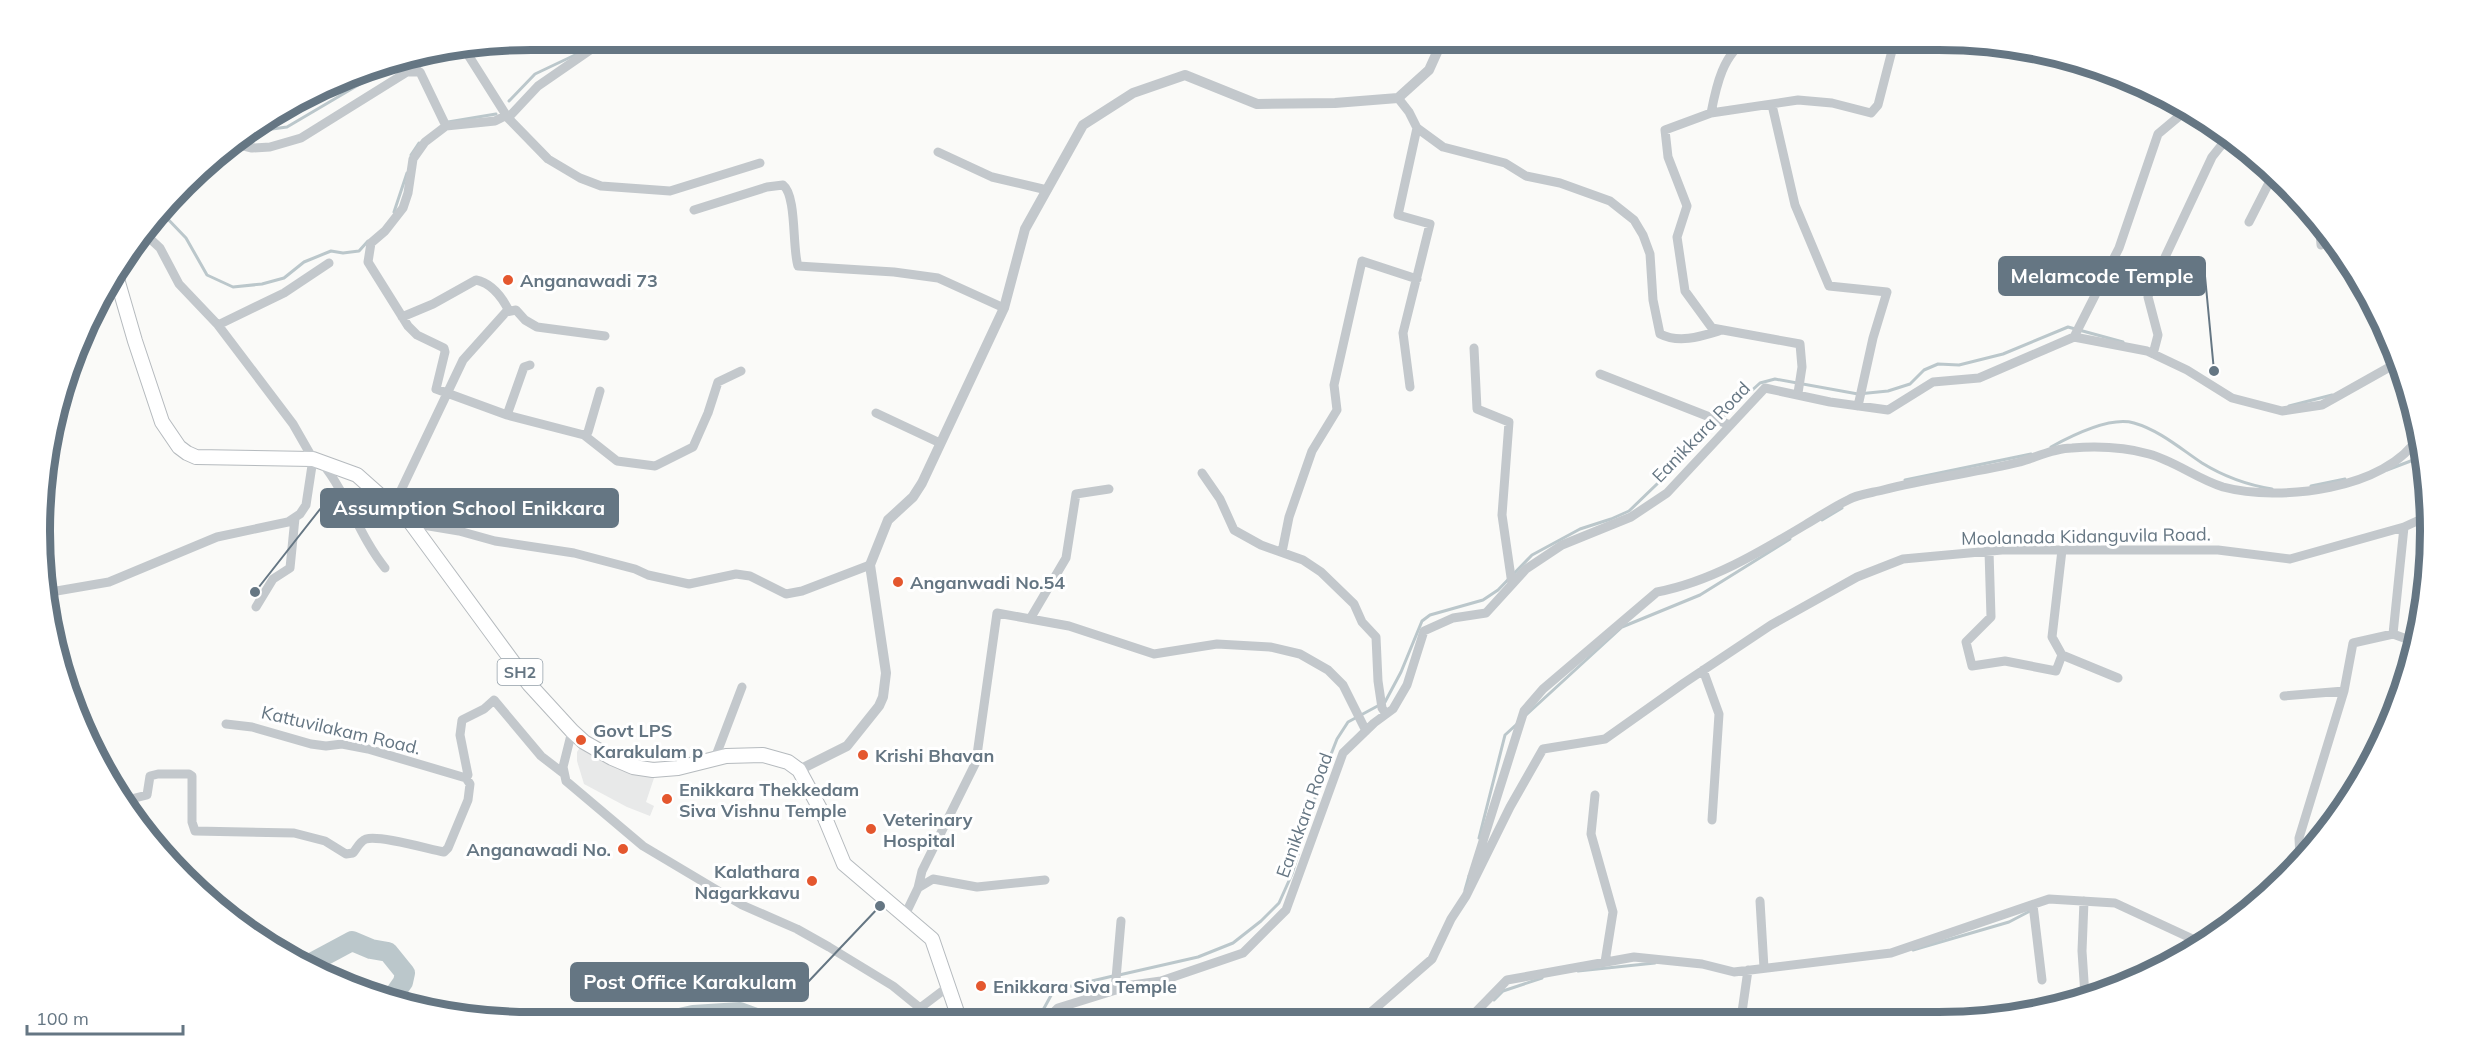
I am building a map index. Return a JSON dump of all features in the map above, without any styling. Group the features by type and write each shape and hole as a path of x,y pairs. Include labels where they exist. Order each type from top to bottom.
{"main road":[{"name":"SH2","path":"118,283 162,422 179,447 196,457 317,460 357,475 411,523 529,684 584,741 633,767 653,770 678,768 715,758 763,755 788,762 799,770"},
{"path":"799,770 825,818 844,864 932,939 957,1012"}],"street":[{"path":"590,50 538,86 508,117 495,121 446,126 425,142 413,159 408,194 403,208 385,231 371,243 368,262 402,317 417,335 444,348 436,389 447,395 507,415 584,435 617,461 655,466 693,447 718,382 741,371"},
{"path":"799,770 847,746 883,697 885,658 870,565 888,520 913,496 922,483 1004,308 1025,229 1083,125 1133,93 1185,75 1257,104 1335,103 1398,98 1429,70 1438,50"},
{"path":"1712,113 1718,77 1735,50"},
{"path":"1799,386 1802,367 1800,344 1712,328 1685,291 1677,237 1687,206 1668,157 1665,130 1712,113 1798,100 1832,103 1871,112 1878,105 1892,50"},
{"path":"468,54 508,117 548,159 580,178 601,186 670,191 760,163"},
{"path":"243,146 252,148 270,147 301,138 419,63"},
{"path":"407,72 420,72 446,126"},
{"path":"1398,98 1409,112 1417,128 1443,147 1505,164 1526,176 1560,183 1610,201 1634,220 1643,235 1650,254 1653,300 1660,334 1670,339 1684,339 1722,330"},
{"path":"1772,105 1795,205 1828,286 1887,292 1873,338 1858,406"},
{"path":"2181,115 2158,134 2120,248 2077,332 2154,351 2232,398 2282,411 2322,405 2391,367"},
{"path":"1410,387 1404,333 1430,225 1398,215 1417,128"},
{"path":"2154,351 2158,335 2148,297 2151,287 2212,157 2224,144"},
{"path":"938,152 992,177 1047,189"},
{"path":"2249,222 2270,181"},
{"path":"694,210 767,187 783,185 788,193 795,234 793,245 798,266 894,272 938,278 1004,308"},
{"path":"149,238 160,248 179,284 218,326 293,424 351,508 374,555 385,568"},
{"path":"2321,239 2321,244"},
{"path":"1282,552 1289,517 1312,451 1336,410 1334,385 1362,261 1417,279"},
{"path":"218,326 284,293 329,263"},
{"path":"402,317 433,304 476,280 486,283 505,303 509,311"},
{"path":"393,507 463,360 509,311 516,310 525,320 537,327 605,336"},
{"name":"Eanikkara Road","path":"1054,1012 1058,1008 1115,990 1161,981 1243,953 1286,910 1342,753 1364,727 1392,709 1407,685 1424,631 1453,618 1486,613 1526,568 1563,545 1631,517 1667,493 1765,388 1799,386 1830,402 1888,410 1933,382 1979,378 2077,332"},
{"path":"1474,348 1478,410 1509,422 1502,514 1512,584"},
{"path":"507,415 524,367 530,365"},
{"path":"1600,374 1731,424"},
{"path":"584,435 588,432 594,416 600,391"},
{"path":"876,413 940,444"},
{"path":"1466,896 1515,735 1524,711 1543,689 1657,592 1674,589 1719,571 1778,541 1849,499 1914,482 2021,462 2080,447 2112,447 2150,454 2223,487 2264,494 2295,493 2325,489 2362,478 2405,454 2411,446"},
{"path":"54,591 109,582 217,537 246,529 279,524 295,518 306,505 317,460"},
{"path":"1202,473 1220,499 1234,530 1261,545 1303,560 1321,572 1354,604 1362,622 1376,637 1378,681 1382,708 1386,714"},
{"path":"1030,620 1066,558 1076,494 1109,489"},
{"path":"256,607 273,579 290,568 295,518"},
{"name":"Moolanada Kidanguvila Road.","path":"1371,1012 1432,959 1510,807 1543,749 1605,739 1771,625 1857,577 1903,559 1989,551 2218,550 2290,559 2404,527 2419,520"},
{"path":"411,523 459,531 495,542 574,553 635,569 648,575 689,584 736,574 750,576 786,594 802,591 870,565"},
{"path":"2393,634 2404,527"},
{"path":"2062,550 2052,638 2062,656 2118,678"},
{"path":"1989,551 1991,617 1966,642 1972,666 2005,661 2056,671 2062,656"},
{"path":"905,915 918,888 922,871 976,762 997,613 1069,626 1154,654 1217,644 1270,647 1300,654 1328,670 1343,686 1364,727"},
{"path":"2300,849 2299,838 2344,691 2354,643 2393,634 2407,639"},
{"path":"1703,670 1719,714 1712,820"},
{"path":"715,758 742,687"},
{"path":"2284,696 2344,691"},
{"path":"132,799 147,795 150,776 189,774 192,776 192,822 195,831 294,832 325,841 346,854 353,853 361,842 371,839 444,852 448,848 468,801 470,784 466,778 468,775 460,735 462,720 484,709 494,700 535,749 563,773 566,781 643,846 742,904 797,929 829,947 893,986 920,1008 949,986"},
{"name":"Kattuvilakam Road.","path":"226,724 252,727 311,744 326,746 342,744 368,749 466,778"},
{"path":"563,773 572,731"},
{"path":"1595,795 1592,834 1613,912 1605,962"},
{"path":"918,888 933,879 976,887 1045,880"},
{"path":"1476,1012 1507,980 1634,957 1702,964 1734,972 1891,953 2049,899 2115,903 2192,939"},
{"path":"1760,901 1764,968"},
{"path":"2084,901 2082,951 2085,989"},
{"path":"2033,905 2042,980"},
{"path":"1115,990 1121,921"},
{"path":"1742,1012 1748,970"},
{"path":"1481,1007 1484,1012"}],"shaded area":[{"path":"583,743 655,775 646,802 654,806 650,816 627,807 584,784 577,761 577,752"}],"waterway":[{"path":"509,101 535,74 582,50"},
{"path":"265,130 287,127 374,76"},
{"path":"448,122 496,114"},
{"path":"411,155 419,143"},
{"path":"394,212 407,173"},
{"path":"166,217 186,238 207,275 233,287 262,284 284,278 304,262 331,251 343,253 359,251 368,241"},
{"path":"1119,975 1198,957 1233,943 1261,921 1279,903 1292,874 1319,785 1337,739 1348,722 1385,702 1401,672 1422,621 1430,615 1483,600 1498,590 1532,555 1580,529 1629,511 1685,457 1693,444 1760,383 1775,379 1858,394 1888,391 1910,384 1924,370 1938,364 1959,365 2003,354 2068,327 2123,342"},
{"path":"2289,406 2332,395"},
{"path":"2051,447 2102,425 2114,422 2134,423 2161,435 2218,472 2272,489"},
{"path":"1905,480 2031,454"},
{"path":"2387,470 2414,460"},
{"path":"2311,486 2345,479"},
{"path":"1822,520 1842,508"},
{"path":"1526,715 1622,627 1700,595 1790,539"},
{"path":"1479,838 1505,735 1517,724"},
{"path":"1465,890 1469,876"},
{"path":"1913,950 2009,922 2032,910"},
{"path":"315,961 352,941 371,949 388,952 405,973 403,982 396,992"},
{"path":"1578,971 1655,963"},
{"path":"1042,1012 1054,990 1113,976"},
{"path":"1494,1000 1503,991 1542,978"}],"place":[{"name":"Anganawadi 73","path":"508,280"},
{"name":"Melamcode Temple","path":"2214,371"},
{"name":"Anganwadi No.54","path":"898,582"},
{"name":"Assumption School Enikkara","path":"255,592"},
{"name":"Govt LPS Karakulam p","path":"581,740"},
{"name":"Krishi Bhavan","path":"863,755"},
{"name":"Enikkara Thekkedam Siva Vishnu Temple","path":"667,799"},
{"name":"Veterinary Hospital","path":"871,829"},
{"name":"Anganawadi No.","path":"623,849"},
{"name":"Kalathara Nagarkkavu","path":"812,881"},
{"name":"Post Office Karakulam","path":"880,906"},
{"name":"Enikkara Siva Temple","path":"981,986"}]}
